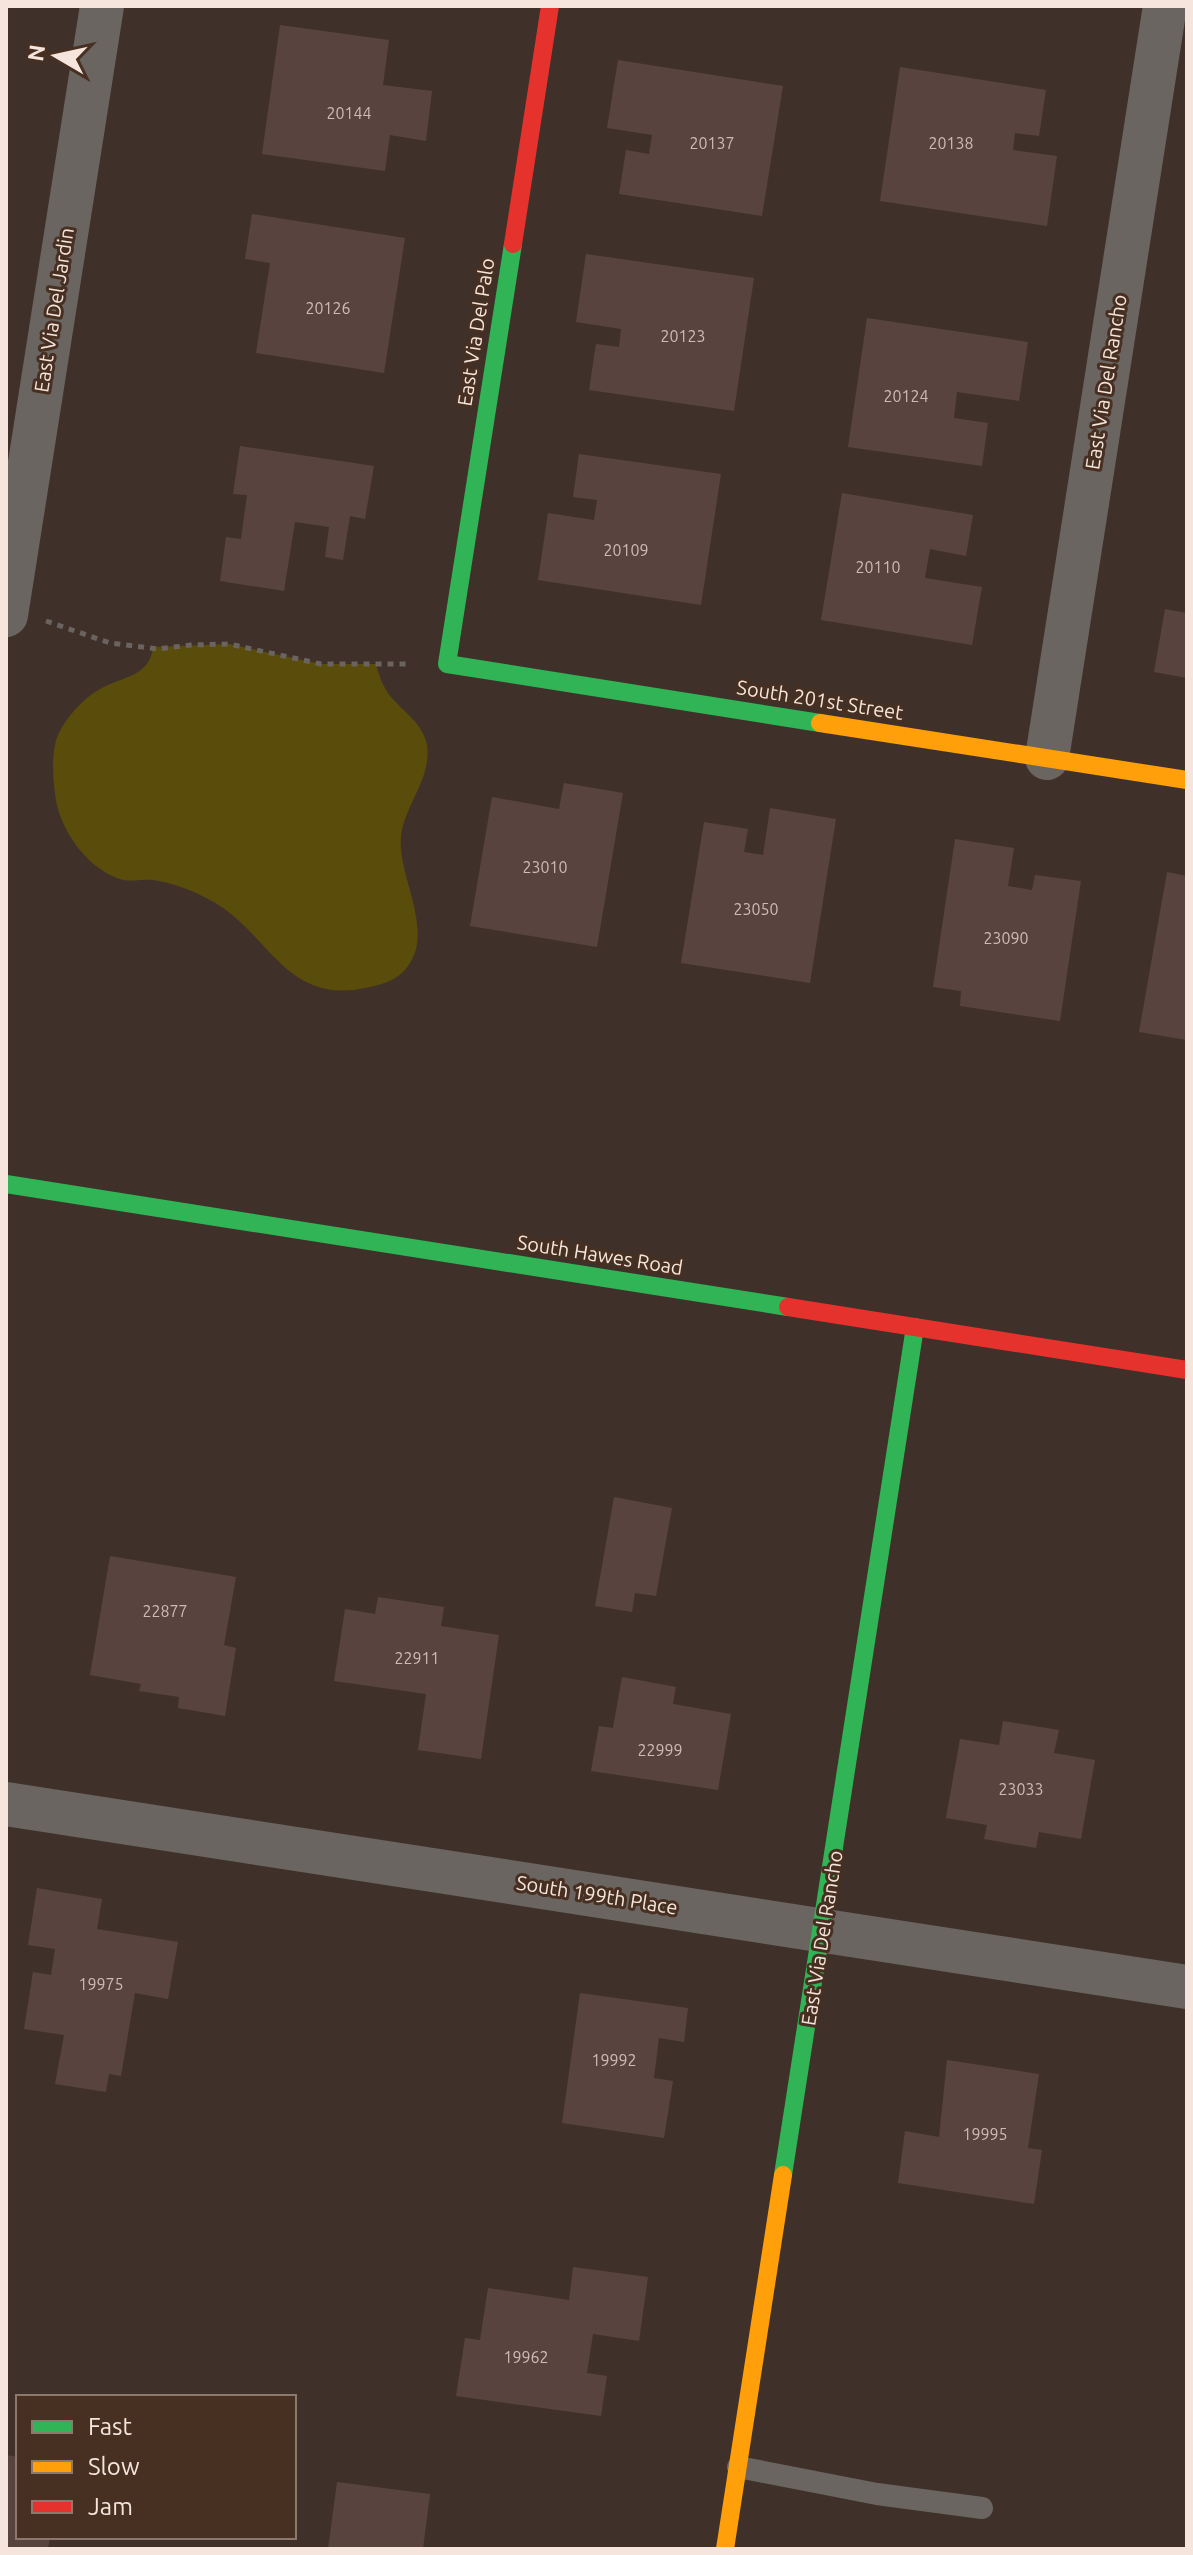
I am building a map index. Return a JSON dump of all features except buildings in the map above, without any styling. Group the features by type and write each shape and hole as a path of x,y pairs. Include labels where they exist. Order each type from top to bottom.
{"street":[{"name":"East Via Del Jardin","path":"7,611 102,6"},
{"name":"East Via Del Palo","path":"447,664 550,6"},
{"name":"East Via Del Rancho","path":"1047,758 1165,6"},
{"name":"South 201st Street","path":"447,664 1187,780"},
{"name":"South Hawes Road","path":"6,1184 1187,1370"},
{"name":"East Via Del Rancho","path":"725,2549 915,1327"},
{"name":"South 199th Place","path":"6,1804 1187,1987"}],"lane":[{"path":"738,2467 877,2494 982,2508"}],"path":[{"path":"7,611 110,643 158,649 229,644 321,664 447,664"}],"shaded area":[{"path":"229,644 321,664 376,664 388,693 425,738 425,769 401,837 401,853 417,924 417,941 413,958 403,972 389,981 365,988 338,990 315,986 296,976 230,913 210,900 168,883 117,878 84,855 67,832 57,806 53,763 57,737 72,713 100,689 140,670 151,657 153,647"}],"traffic: fast":[{"path":"513,244 447,664 820,723"},
{"path":"6,1184 788,1307"},
{"path":"783,2175 915,1327"}],"traffic: slow":[{"path":"820,723 1187,780"},
{"path":"725,2549 783,2175"}],"traffic: jam":[{"path":"513,244 550,6"},
{"path":"788,1307 1187,1370"}]}
